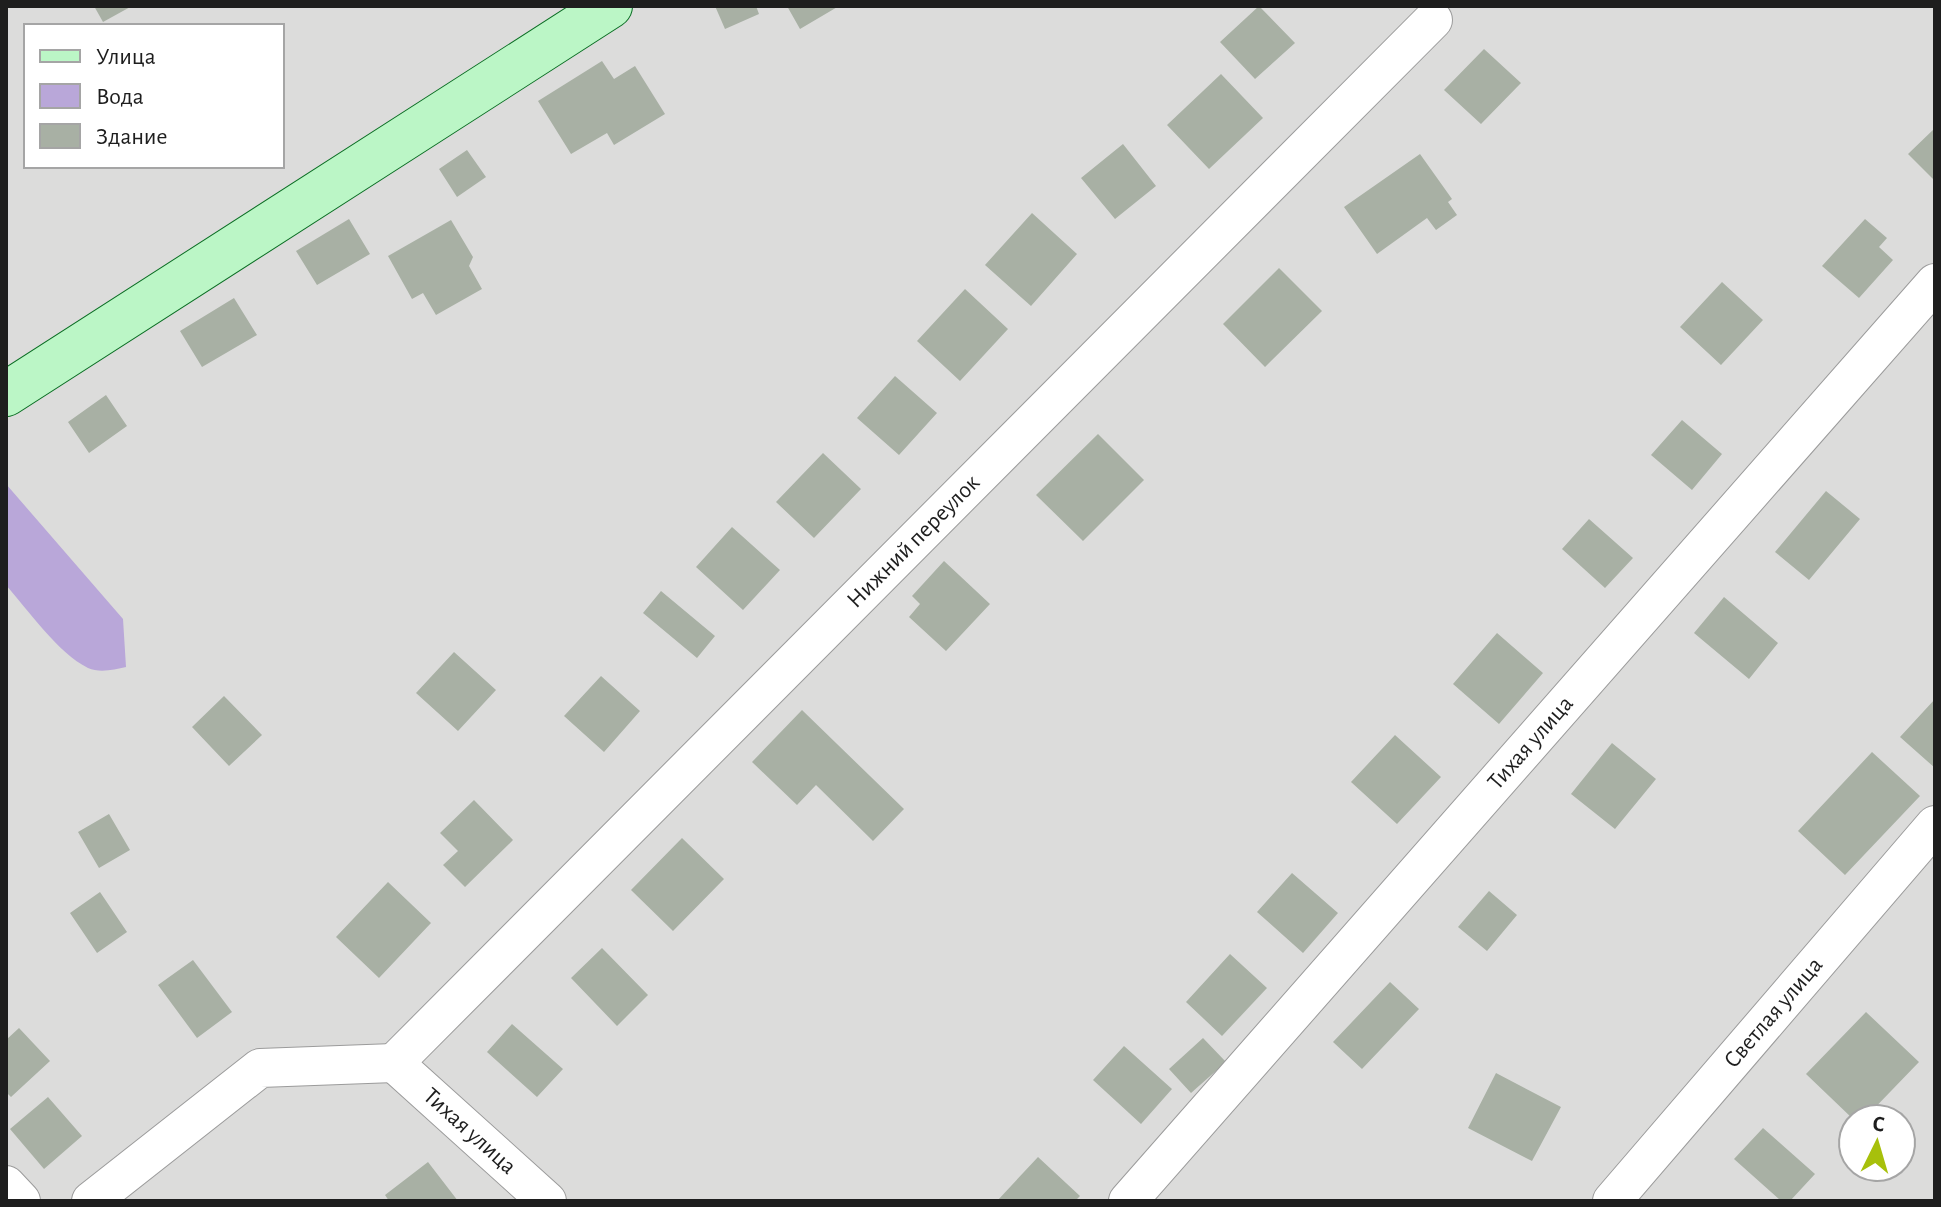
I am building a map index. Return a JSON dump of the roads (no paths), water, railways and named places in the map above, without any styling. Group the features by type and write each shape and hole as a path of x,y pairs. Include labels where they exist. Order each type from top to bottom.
{"street":[{"path":"6,394 610,6"},
{"name":"Нижний переулок","path":"394,1063 1433,20"},
{"name":"Тихая улица","path":"1128,1201 1935,283"},
{"name":"Светлая улица","path":"1612,1201 1935,825"},
{"path":"91,1201 260,1068 394,1063"},
{"name":"Тихая улица","path":"394,1063 547,1201"},
{"path":"6,1185 21,1201"}],"water":[{"path":"6,484 123,619 126,667 97,670 77,661 55,642 6,585"}]}
